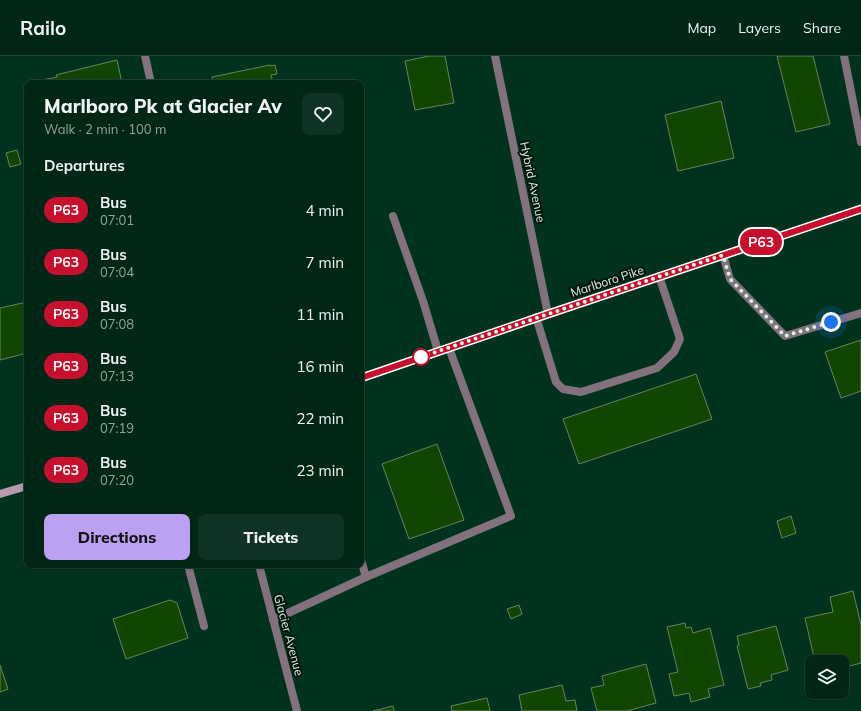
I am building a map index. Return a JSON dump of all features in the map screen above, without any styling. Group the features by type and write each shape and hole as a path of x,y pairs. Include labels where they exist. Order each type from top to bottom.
{"main road":[{"name":"Marlboro Pike","path":"364,377 536,317 861,209"},
{"path":"0,494 24,487"}],"street":[{"path":"145,56 150,80"},
{"name":"Hybrid Avenue","path":"495,56 548,314"},
{"path":"844,56 861,142"},
{"path":"393,216 423,301 438,351"},
{"path":"723,255 730,279 785,336 861,313"},
{"path":"536,317 556,382 563,389 581,392 657,368 674,352 680,339 659,276"},
{"path":"273,620 366,577 511,516 449,348"},
{"path":"189,568 204,626"},
{"name":"Glacier Avenue","path":"260,568 297,711"},
{"path":"363,568 366,577"}],"building":[{"path":"429,56 445,56 454,103 415,110 405,61"},
{"path":"777,56 813,56 830,124 796,132"},
{"path":"117,60 121,80 42,80 57,77 56,75"},
{"path":"270,65 275,65 277,74 271,75 272,80 212,80 212,77"},
{"path":"721,101 734,158 678,171 665,115"},
{"path":"17,150 21,164 10,167 6,153"},
{"path":"24,303 24,354 0,360 0,308"},
{"path":"861,340 861,391 841,398 825,352"},
{"path":"696,374 712,419 579,464 563,419"},
{"path":"437,444 464,520 409,539 382,464"},
{"path":"791,516 796,533 782,538 777,521"},
{"path":"853,591 861,625 861,663 849,666 849,655 813,655 805,618 833,612 830,597"},
{"path":"170,600 177,603 188,638 126,659 113,619"},
{"path":"519,605 522,614 511,619 507,609"},
{"path":"685,623 686,628 691,627 693,633 710,628 724,685 708,689 710,697 691,702 689,693 674,696 669,674 678,672 667,627"},
{"path":"776,626 788,670 771,675 772,680 760,683 761,686 748,689 737,646 739,645 737,636"},
{"path":"646,664 656,703 627,711 597,711 591,688 604,685 602,676"},
{"path":"0,665 8,689 0,692"},
{"path":"562,685 566,701 575,700 577,711 522,711 519,695"},
{"path":"487,698 490,711 452,711 451,706"},
{"path":"393,706 394,711 373,711"}],"bus line":[{"name":"P63","path":"364,377 861,209"}],"route":[{"path":"421,357 723,255 730,279 785,336 831,322"}]}
